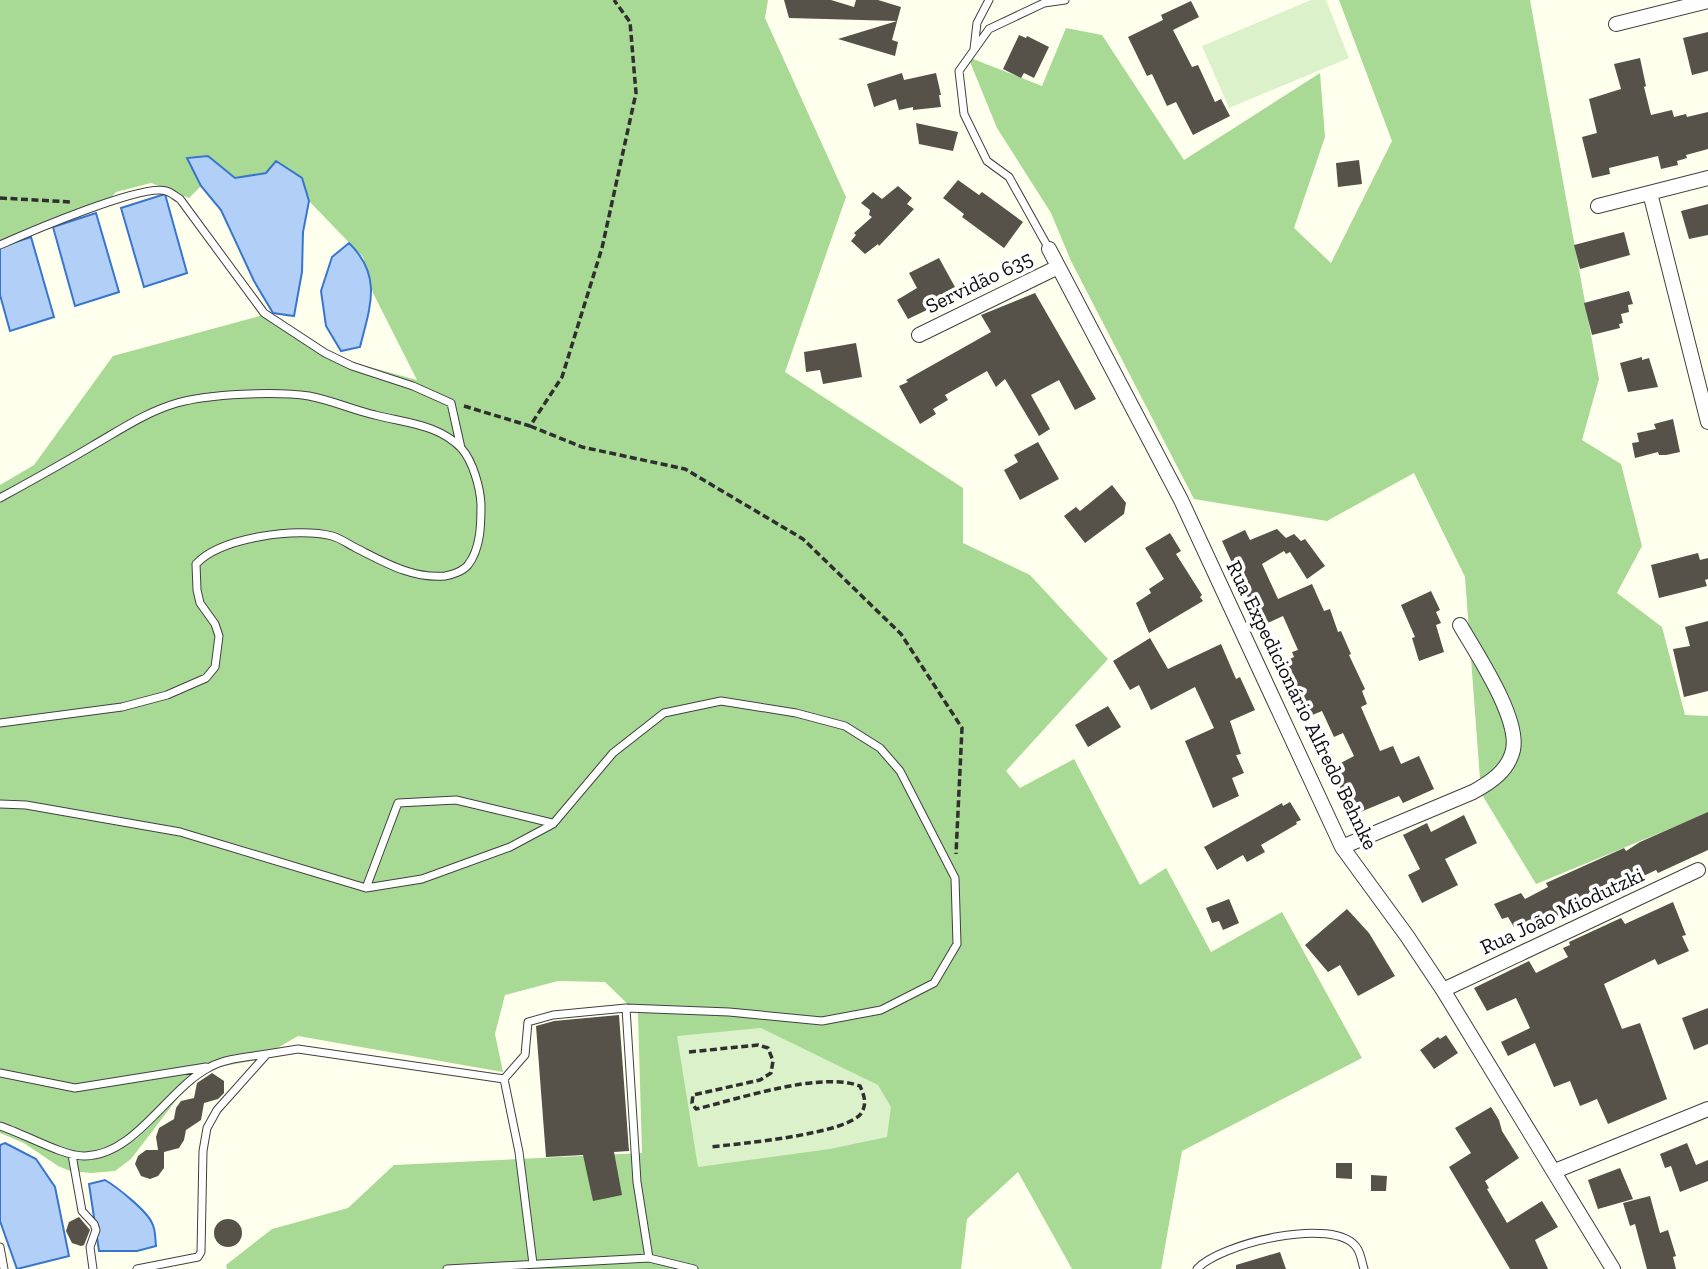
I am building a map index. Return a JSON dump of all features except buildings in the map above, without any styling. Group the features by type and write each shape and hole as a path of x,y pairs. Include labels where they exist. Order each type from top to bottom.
{"street":[{"path":"1616,24 1708,1"},
{"path":"1598,206 1708,178"},
{"path":"1650,193 1708,422"},
{"name":"Rua Expedicionário Alfredo Behnke","path":"1049,248 1181,500 1342,847 1408,936 1443,990 1614,1269"},
{"name":"Servidão 635","path":"919,335 1058,267"},
{"path":"1342,847 1473,792 1493,781 1506,765 1514,748 1511,723 1499,693 1460,625"},
{"name":"Rua João Miodutzki","path":"1443,990 1698,870"},
{"path":"1555,1171 1708,1109"}],"lane":[{"path":"974,50 977,23 989,0"},
{"path":"1049,248 1009,177 987,161 964,114 959,71 989,29 1044,3 1065,0"},
{"path":"0,245 40,227 124,197 167,191 180,199 264,313 325,353 352,366 451,402 461,448"},
{"path":"0,498 138,418 177,403 216,396 308,396 375,416 415,423 443,434 461,448 470,460 480,497 481,520 478,544 467,566 452,575 427,578 393,567 333,536 300,533 270,535 225,546 203,557 197,564 200,604 215,624 219,636 215,667 206,678 167,695 122,706 0,723"},
{"path":"0,804 26,805 180,832 366,887 422,879 510,847 553,824 613,753 664,713 721,701 796,713 845,726 880,748 900,771 955,878 957,944 934,983 881,1010 822,1021 729,1012 626,1008 553,1015 528,1021 526,1055 504,1079"},
{"path":"366,887 398,803 456,800 553,824"},
{"path":"626,1008 638,1182 649,1258"},
{"path":"0,1073 75,1088 298,1049 504,1079"},
{"path":"137,1269 198,1257 201,1252 207,1128 217,1110 267,1054"},
{"path":"0,1126 72,1155 87,1156 109,1150 127,1139 191,1079 211,1066"},
{"path":"504,1079 519,1152 533,1264"},
{"path":"72,1155 82,1212 92,1221 96,1230 90,1247 93,1269"},
{"path":"1197,1269 1204,1260 1237,1246 1277,1236 1330,1234 1345,1239 1357,1248 1364,1269"},
{"path":"0,1247 4,1269"},
{"path":"447,1269 649,1258 694,1269"}],"path":[{"path":"530,426 562,377 602,248 636,93 630,22 614,0"},
{"path":"0,198 104,205"},
{"path":"451,402 530,426 582,447 685,470 803,539 901,634 962,728 955,878"},
{"path":"689,1052 758,1045 768,1048 774,1061 771,1073 760,1080 693,1094 692,1103 696,1109 809,1083 848,1082 860,1086 865,1099 862,1114 849,1124 792,1136 710,1147"}],"green space":[{"path":"0,0 768,0 765,18 846,197 785,372 963,488 963,543 1030,575 1108,659 1006,771 1020,788 1074,759 1140,885 1166,868 1211,952 1282,912 1362,1058 1182,1151 1161,1269 1072,1269 1018,1172 967,1219 961,1269 227,1269 226,1265 272,1229 348,1208 394,1165 642,1153 638,1014 605,982 558,981 505,995 495,1034 503,1072 298,1036 257,1060 207,1069 190,1082 131,1159 115,1171 70,1171 24,1143 0,1133 0,485 34,465 113,356 263,315 337,358 417,380 373,293 363,257 309,201 302,178 266,173 235,178 208,157 188,158 201,186 189,198 151,183 116,192 104,205 0,243"},
{"path":"1311,0 1326,0 1349,58 1229,108 1202,46"},
{"path":"1339,0 1530,0 1599,379 1582,440 1621,464 1642,546 1617,593 1662,627 1685,715 1708,716 1708,813 1536,884 1481,793 1465,577 1414,473 1327,521 1194,499 1071,261 1051,213 997,128 968,57 1042,86 1066,28 1102,35 1184,160 1320,73 1325,137 1294,228 1331,263 1392,141"},
{"path":"761,1028 878,1085 891,1107 887,1137 830,1149 698,1167 677,1036"}],"water":[{"path":"208,156 235,178 266,173 276,161 302,178 309,201 303,232 302,272 294,316 273,313 254,281 221,210 201,186 187,158"},
{"path":"165,194 187,273 144,287 121,208"},
{"path":"96,213 119,292 75,306 53,227"},
{"path":"31,237 54,317 10,331 0,295 0,247"},
{"path":"349,243 360,255 366,268 371,292 360,347 341,351 326,326 321,291 332,257"},
{"path":"5,1143 36,1159 55,1187 69,1256 17,1269 0,1221 0,1145"},
{"path":"105,1180 149,1218 154,1229 156,1246 137,1251 99,1251 89,1184"}]}
